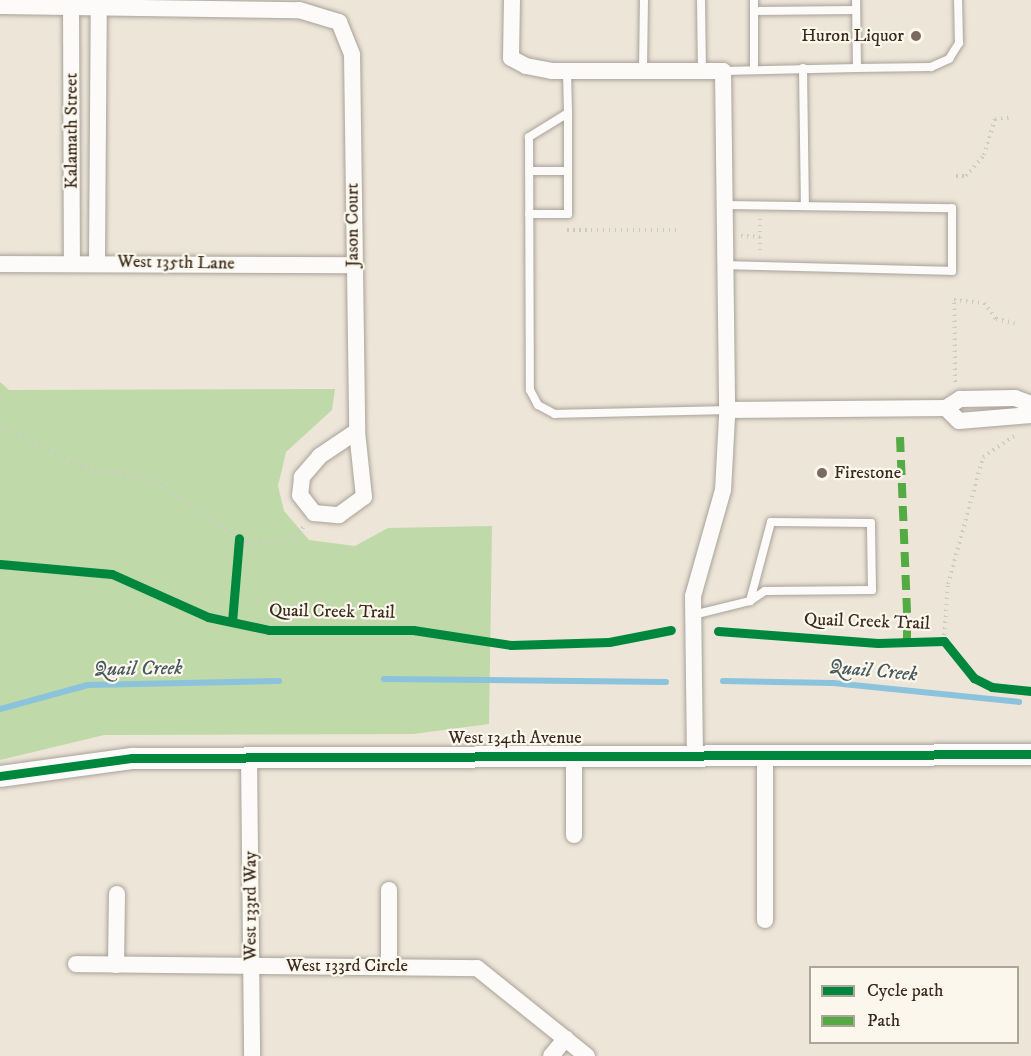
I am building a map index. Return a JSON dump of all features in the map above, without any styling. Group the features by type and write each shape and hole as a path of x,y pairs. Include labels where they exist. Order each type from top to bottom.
{"street":[{"path":"512,0 511,58 526,66 567,71 723,71 726,410 723,490 702,555 693,615 695,754"},
{"name":"Kalamath Street","path":"71,2 72,262"},
{"path":"0,6 99,2"},
{"name":"Jason Court","path":"99,2 299,10 339,22 352,55 352,265 357,431 364,497 339,515 314,513"},
{"name":"Kalamath Street","path":"97,262 99,2"},
{"name":"West 135th Lane","path":"0,264 97,262 352,265"},
{"path":"726,410 946,408 960,399 1015,398 1031,404"},
{"path":"946,408 959,421 1031,415"},
{"path":"314,513 300,495 302,477 357,431"},
{"name":"West 134th Avenue","path":"0,776 99,761 249,756 1031,754"},
{"path":"574,755 574,835"},
{"path":"765,755 765,920"},
{"name":"West 133rd Way","path":"249,756 252,1056"},
{"path":"389,890 389,966"},
{"path":"116,965 117,894"},
{"name":"West 133rd Circle","path":"76,964 477,968 587,1056"},
{"path":"551,1056 566,1038"}],"lane":[{"path":"643,71 644,0"},
{"path":"701,0 702,71"},
{"path":"754,0 754,69"},
{"path":"856,0 857,68"},
{"path":"723,71 931,67 949,59 959,43 958,0"},
{"path":"754,11 856,10"},
{"path":"803,68 805,206"},
{"path":"529,214 568,214 567,71"},
{"path":"568,113 529,137 530,390 538,405 555,414 726,410"},
{"path":"529,171 568,171"},
{"path":"725,205 951,208 951,271 725,265"},
{"path":"693,615 750,601 765,591 872,590 871,523 771,522 750,601"}],"path":[{"path":"956,176 966,176 984,155 995,119 1013,117"},
{"path":"760,219 760,256"},
{"path":"562,230 681,230"},
{"path":"741,236 760,237"},
{"path":"955,385 954,300 984,303 996,319 1015,323"},
{"path":"0,427 82,467 155,481 247,543 295,538 314,513"},
{"path":"942,644 948,584 983,457 1016,435"},
{"path":"216,619 237,623 239,538"},
{"path":"907,613 907,625"}],"green space":[{"path":"0,382 9,390 335,389 332,410 286,452 278,486 284,511 309,540 355,546 388,528 492,526 489,724 413,734 104,735 0,760"}],"waterway":[{"name":"Quail Creek","path":"384,679 666,682"},
{"name":"Quail Creek","path":"0,709 88,685 279,681"},
{"name":"Quail Creek","path":"723,681 833,683 1019,702"}],"marked path":[{"path":"900,437 907,613"},
{"path":"907,625 907,643"}],"cycle path":[{"path":"232,622 239,538"},
{"name":"Quail Creek Trail","path":"0,564 112,574 208,617 269,630 413,630 511,645 609,642 671,630"},
{"name":"Quail Creek Trail","path":"718,631 878,643 944,641 974,678 992,687 1031,691"},
{"path":"0,776 132,758 1031,754"}],"place":[{"name":"Huron Liquor","path":"916,36"},
{"name":"Firestone","path":"822,473"}]}
